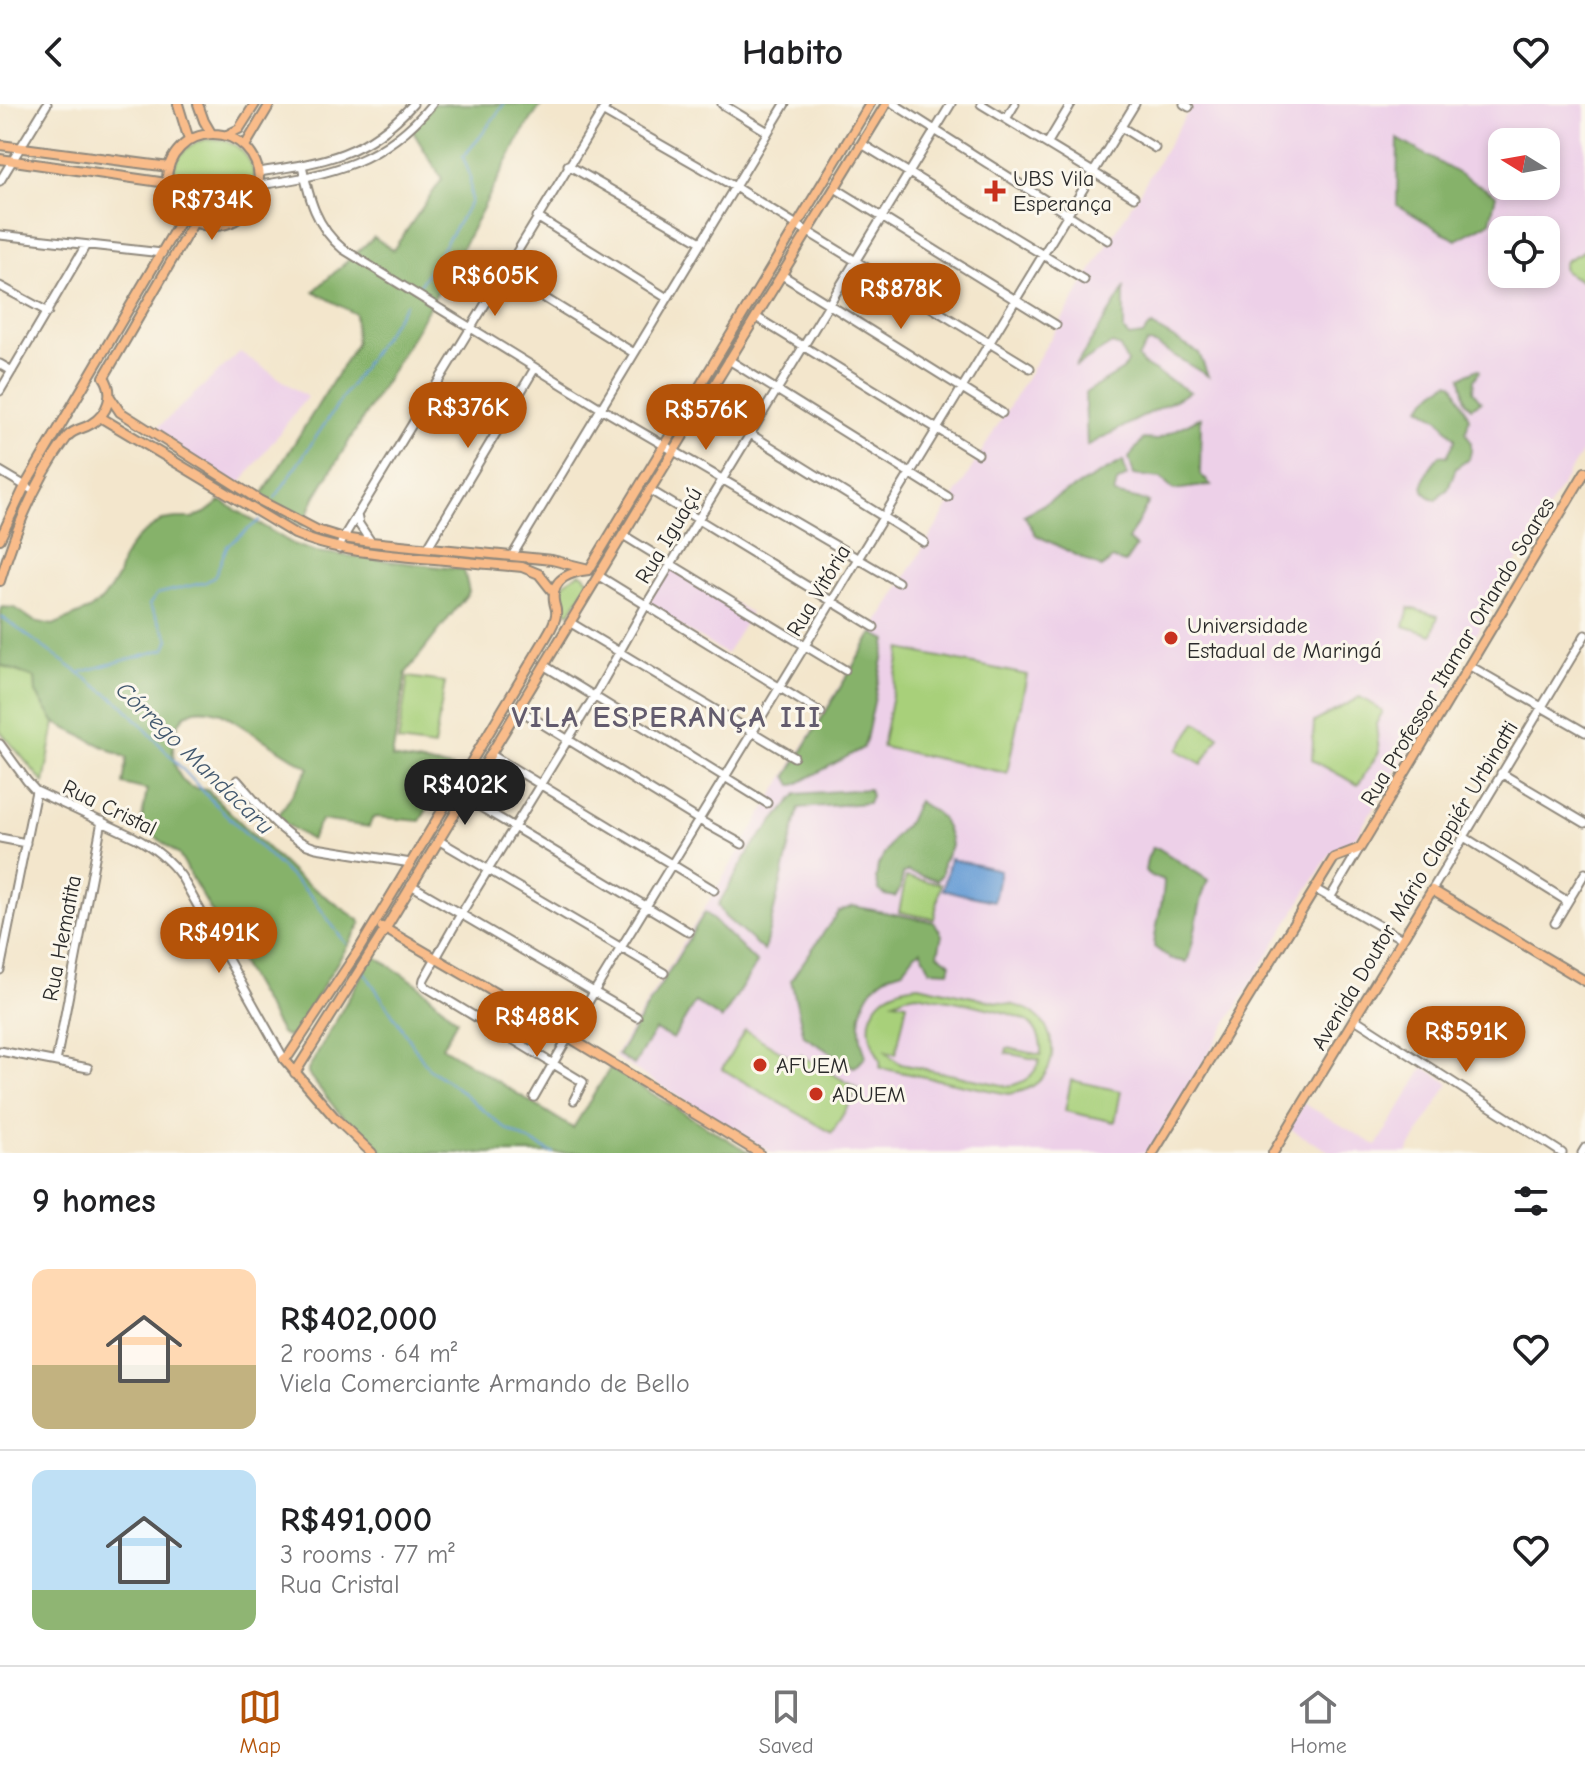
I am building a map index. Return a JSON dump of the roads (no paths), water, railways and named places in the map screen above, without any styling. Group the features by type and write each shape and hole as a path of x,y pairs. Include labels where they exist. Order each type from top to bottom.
{"main road":[{"path":"178,104 189,140"},
{"path":"198,104 211,133"},
{"path":"227,135 239,129 255,104"},
{"path":"245,146 270,104"},
{"path":"589,570 870,104"},
{"path":"295,1073 886,104"},
{"path":"211,133 227,135 245,146 259,172 260,185 253,205 248,212 226,225 210,226 183,216 174,204 167,183 169,167 176,152 189,140 211,133"},
{"path":"0,145 169,167"},
{"path":"0,159 167,183"},
{"path":"0,539 25,486 183,216"},
{"path":"104,377 194,222"},
{"path":"91,373 104,377 109,384 110,397 120,412 259,500 303,523 343,538 563,562 599,576"},
{"path":"65,417 67,424 74,429 84,428 100,417 110,397"},
{"path":"100,417 295,534 339,549 522,567 539,574 554,593 557,613 545,639 349,964 284,1059"},
{"path":"0,581 34,491 74,429"},
{"name":"Rua Professor Itamar Orlando Soares","path":"1153,1153 1334,858 1360,848 1585,472"},
{"path":"554,593 563,577 572,572 589,570"},
{"path":"557,613 571,623"},
{"path":"1432,890 1585,981"},
{"name":"Avenida Doutor Mário Clappiér Urbinatti","path":"1273,1153 1432,890"},
{"path":"375,922 759,1153"},
{"name":"Rua Cristal","path":"284,1059 336,1119 372,1153"}],"street":[{"path":"0,181 47,104"},
{"path":"259,172 338,157 360,147 396,123 412,104"},
{"path":"260,185 336,171 384,148 410,129 432,104"},
{"path":"722,104 768,132"},
{"path":"512,556 785,104"},
{"path":"894,104 1108,240"},
{"name":"Rua Iguaçú","path":"552,1063 426,987 424,979 620,654 646,605 951,104"},
{"path":"981,104 1134,197"},
{"path":"1006,119 1015,104"},
{"path":"1047,144 1071,104"},
{"name":"Rua Vitória","path":"534,1097 567,1036 1135,104"},
{"path":"339,549 604,108 1030,368"},
{"path":"1121,127 1155,148"},
{"path":"862,144 1084,280"},
{"path":"302,165 318,220 333,241 361,262 602,409 898,582"},
{"path":"568,165 701,242"},
{"path":"835,188 1056,325"},
{"path":"537,217 667,298"},
{"path":"0,235 162,253"},
{"path":"0,391 86,245"},
{"path":"504,273 634,353"},
{"path":"782,275 1002,413"},
{"path":"0,286 48,312"},
{"path":"756,317 978,454"},
{"path":"729,360 948,497"},
{"path":"0,364 12,371"},
{"path":"428,547 535,368"},
{"path":"702,404 924,542"},
{"path":"0,471 34,491"},
{"path":"650,490 874,627"},
{"path":"357,515 371,542"},
{"path":"623,535 845,670"},
{"path":"599,576 821,713"},
{"path":"571,623 794,757"},
{"name":"Avenida Doutor Mário Clappiér Urbinatti","path":"1432,890 1501,773 1582,646 1585,635"},
{"path":"545,666 767,803"},
{"path":"1470,666 1585,732"},
{"path":"518,709 742,844"},
{"name":"Rua Cristal","path":"0,744 36,791 148,844 174,866 284,1059"},
{"path":"490,754 714,890"},
{"path":"1501,773 1585,823"},
{"path":"237,780 273,822 303,844 411,863"},
{"path":"0,970 36,791"},
{"path":"464,797 689,932"},
{"name":"Rua Hematita","path":"56,1062 102,821"},
{"path":"1464,837 1567,901"},
{"path":"0,838 26,843"},
{"path":"438,840 664,973"},
{"name":"Rua Professor Itamar Orlando Soares","path":"1330,898 1360,848"},
{"path":"1555,923 1585,873"},
{"path":"411,885 637,1017"},
{"path":"1315,889 1402,939"},
{"path":"1355,1019 1562,1153"},
{"path":"0,1051 88,1068"},
{"path":"552,1063 583,1082 574,1100"}],"water":[{"path":"950,859 1000,870 994,901 943,890"}],"waterway":[{"path":"419,286 471,202 470,175 463,157 504,104"},
{"path":"275,498 406,303"},
{"path":"81,672 165,649 169,639 149,605 157,594 206,582 215,576 227,546 260,520"},
{"name":"Córrego Mandacaru","path":"2,617 124,706 214,803 312,897 346,944"},
{"name":"Córrego Mandacaru","path":"363,970 429,1069 506,1129 553,1153"}],"place":[{"name":"UBS Vila Esperança","path":"995,191"},
{"name":"Universidade Estadual de Maringá","path":"1171,638"},
{"name":"AFUEM","path":"760,1065"},
{"name":"ADUEM","path":"816,1094"}],"district":[{"name":"VILA ESPERANÇA III","path":"667,717"}]}
